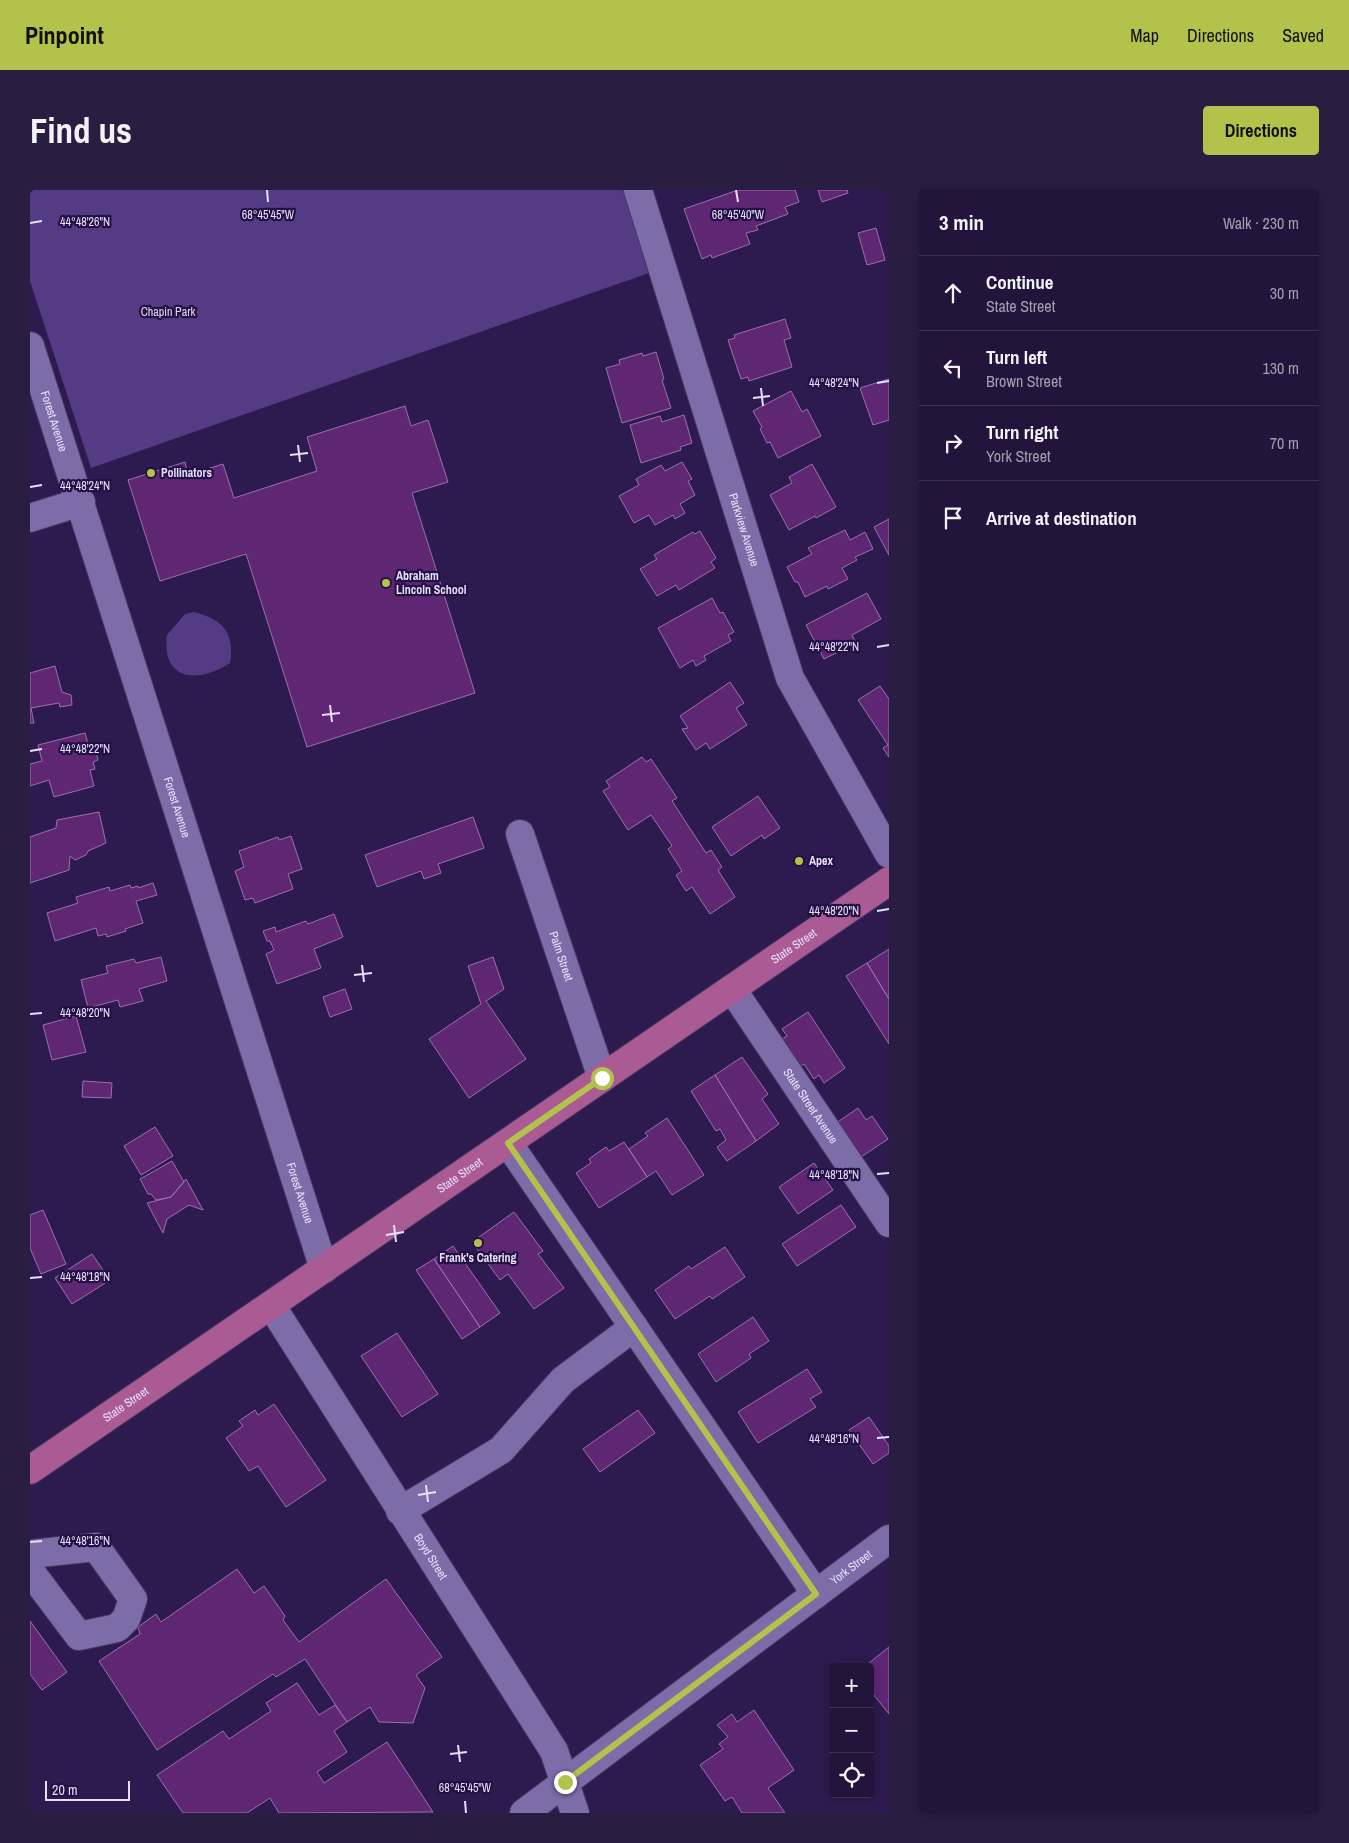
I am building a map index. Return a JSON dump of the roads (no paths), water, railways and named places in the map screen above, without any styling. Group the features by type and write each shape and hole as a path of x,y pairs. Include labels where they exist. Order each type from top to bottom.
{"main road":[{"name":"State Street","path":"30,1470 889,881"}],"street":[{"name":"Parkview Avenue","path":"638,190 790,678 889,854"},
{"name":"Forest Avenue","path":"30,346 324,1269"},
{"path":"30,518 81,502"},
{"name":"Palm Street","path":"520,834 602,1078"},
{"name":"State Street Avenue","path":"732,989 889,1223"},
{"path":"508,1143 816,1594"},
{"name":"Boyd Street","path":"270,1305 554,1751 575,1813"},
{"path":"400,1511 501,1450 563,1380 634,1327"},
{"name":"York Street","path":"524,1813 889,1539"},
{"path":"30,1554 96,1547 133,1599 126,1619 117,1628 78,1636 30,1571"}],"place":[{"name":"Pollinators","path":"151,473"},
{"name":"Abraham Lincoln School","path":"386,583"},
{"name":"Apex","path":"799,861"},
{"name":"Frank's Catering","path":"478,1243"}],"park label":[{"name":"Chapin Park","path":"168,312"}]}
